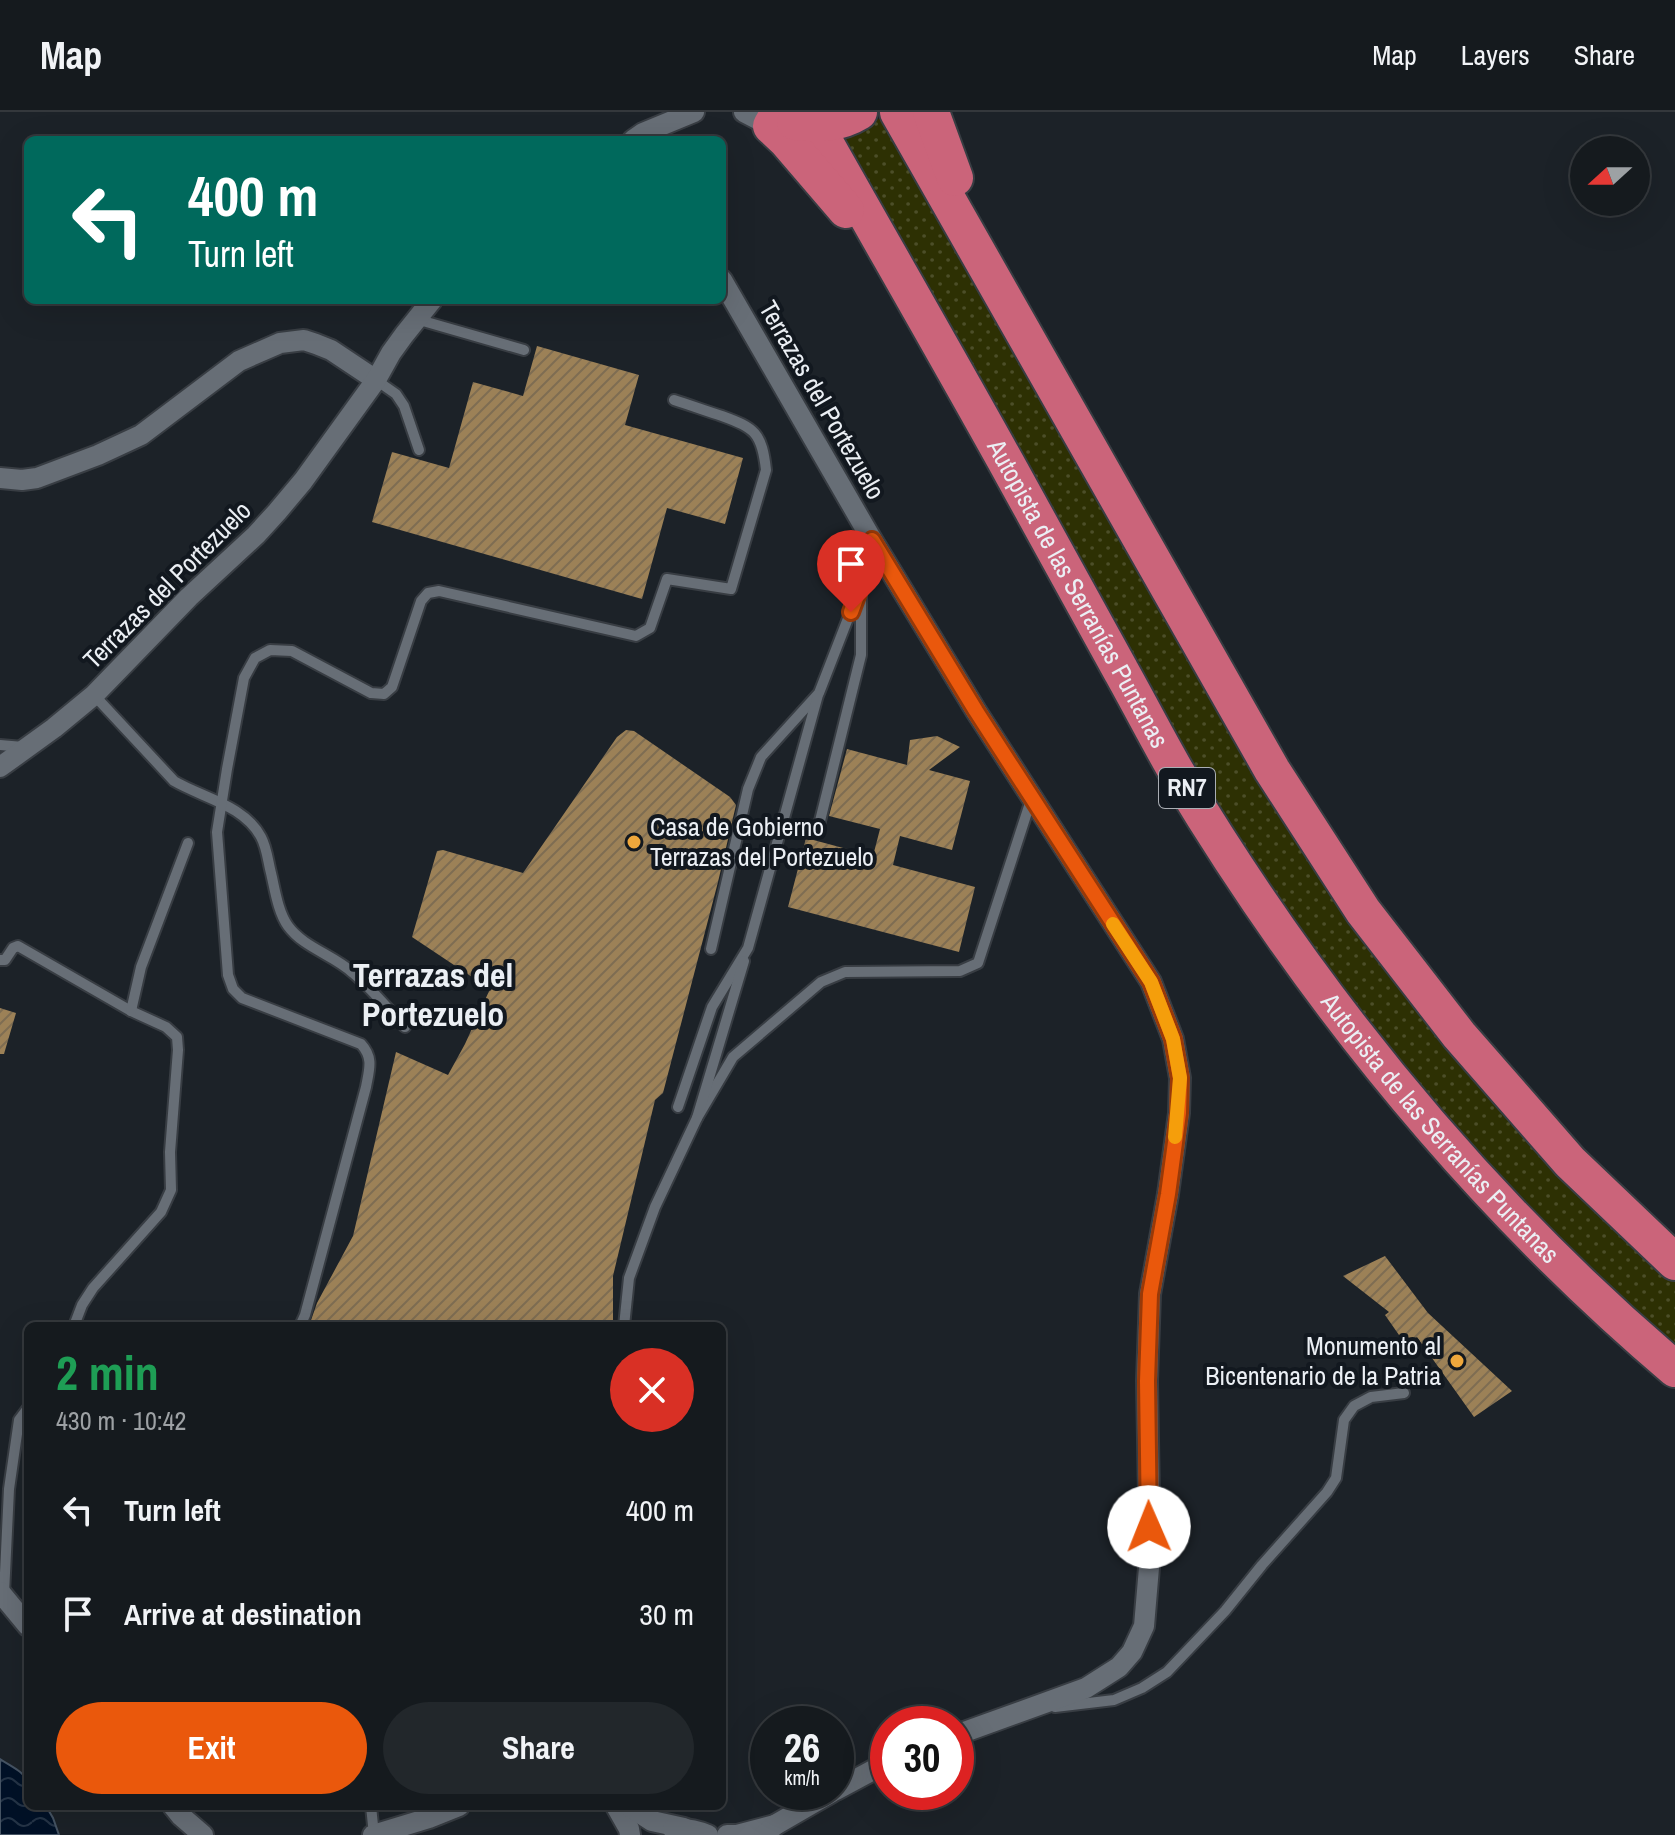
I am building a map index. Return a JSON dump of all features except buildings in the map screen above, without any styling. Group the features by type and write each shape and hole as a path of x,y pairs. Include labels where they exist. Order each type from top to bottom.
{"highway":[{"path":"782,117 837,122 859,112"},
{"path":"898,112 1272,770 1363,911 1459,1035 1542,1132 1589,1182 1675,1262"},
{"path":"931,112 988,270"},
{"name":"Autopista de las Serranías Puntanas","path":"782,117 912,293 1177,771 1292,949 1410,1102 1488,1191 1585,1289 1675,1369"}],"street":[{"path":"640,136 659,112"},
{"path":"641,136 694,112"},
{"name":"Terrazas del Portezuelo","path":"726,287 872,540 976,711 1151,982 1173,1039 1180,1078 1179,1113 1168,1194 1150,1294 1147,1381 1150,1556 1144,1626 1132,1652 1119,1667 1086,1688 974,1729"},
{"name":"Terrazas del Portezuelo","path":"0,767 94,695 189,597 256,535 303,481 429,304"},
{"path":"0,478 37,478 141,435 239,361 280,343 304,340 316,344 331,350 376,380"},
{"path":"2,1594 24,1621"},
{"path":"176,1810 203,1835"},
{"path":"374,1835 449,1810"},
{"path":"618,1810 630,1835"},
{"path":"635,1810 652,1821 708,1835"},
{"path":"727,1835 770,1830 803,1810"},
{"path":"655,1835 684,1828"}],"lane":[{"path":"416,319 524,350"},
{"path":"376,380 396,394 404,406 419,450"},
{"path":"302,1322 366,1087 370,1061 368,1052 361,1044 242,998 233,989 228,975 217,832 244,678 255,658 263,652 292,651 371,693 384,694 392,687 421,601 428,593 439,591 636,636 650,628 667,579 731,589 766,470 764,452 746,424 674,400"},
{"path":"697,1118 819,693 861,585 872,540"},
{"path":"818,829 861,655 861,585"},
{"path":"711,949 748,789 761,757 819,693"},
{"path":"94,695 174,781 210,796 254,826 263,840 287,925 297,936 352,971 405,1027"},
{"path":"0,745 29,747"},
{"path":"624,1322 629,1278 655,1207 697,1118 733,1057 821,982 845,972 960,971 978,963 1032,798"},
{"path":"131,1011 141,967 188,843"},
{"path":"0,960 5,960 18,946 131,1011 166,1027 177,1037 170,1152 171,1190 161,1212 93,1288 76,1322"},
{"path":"678,1107 712,1007 748,948"},
{"path":"1027,1710 1114,1700 1142,1688 1167,1672 1225,1611 1327,1492 1336,1478 1344,1420 1354,1406 1371,1397 1404,1393"},
{"path":"2,1594 9,1489 19,1420 24,1413"},
{"path":"371,1810 374,1835"}],"green space":[{"path":"889,113 1315,866 1675,1278 1675,1353 1485,1175 1369,1027 1264,882 1158,703 838,142"}],"water":[{"path":"0,1759 24,1776 24,1810 48,1810 59,1835 0,1835"}],"slow traffic":[{"path":"1113,924 1151,982 1173,1039 1180,1078 1175,1137"}],"place":[{"name":"Casa de Gobierno Terrazas del Portezuelo","path":"634,842"},
{"name":"Monumento al Bicentenario de la Patria","path":"1457,1361"}],"district":[{"name":"Terrazas del Portezuelo","path":"433,994"}],"route":[{"path":"851,612 872,540 976,711 1151,982 1173,1039 1180,1078 1179,1113 1150,1294 1147,1381 1149,1527"}]}
